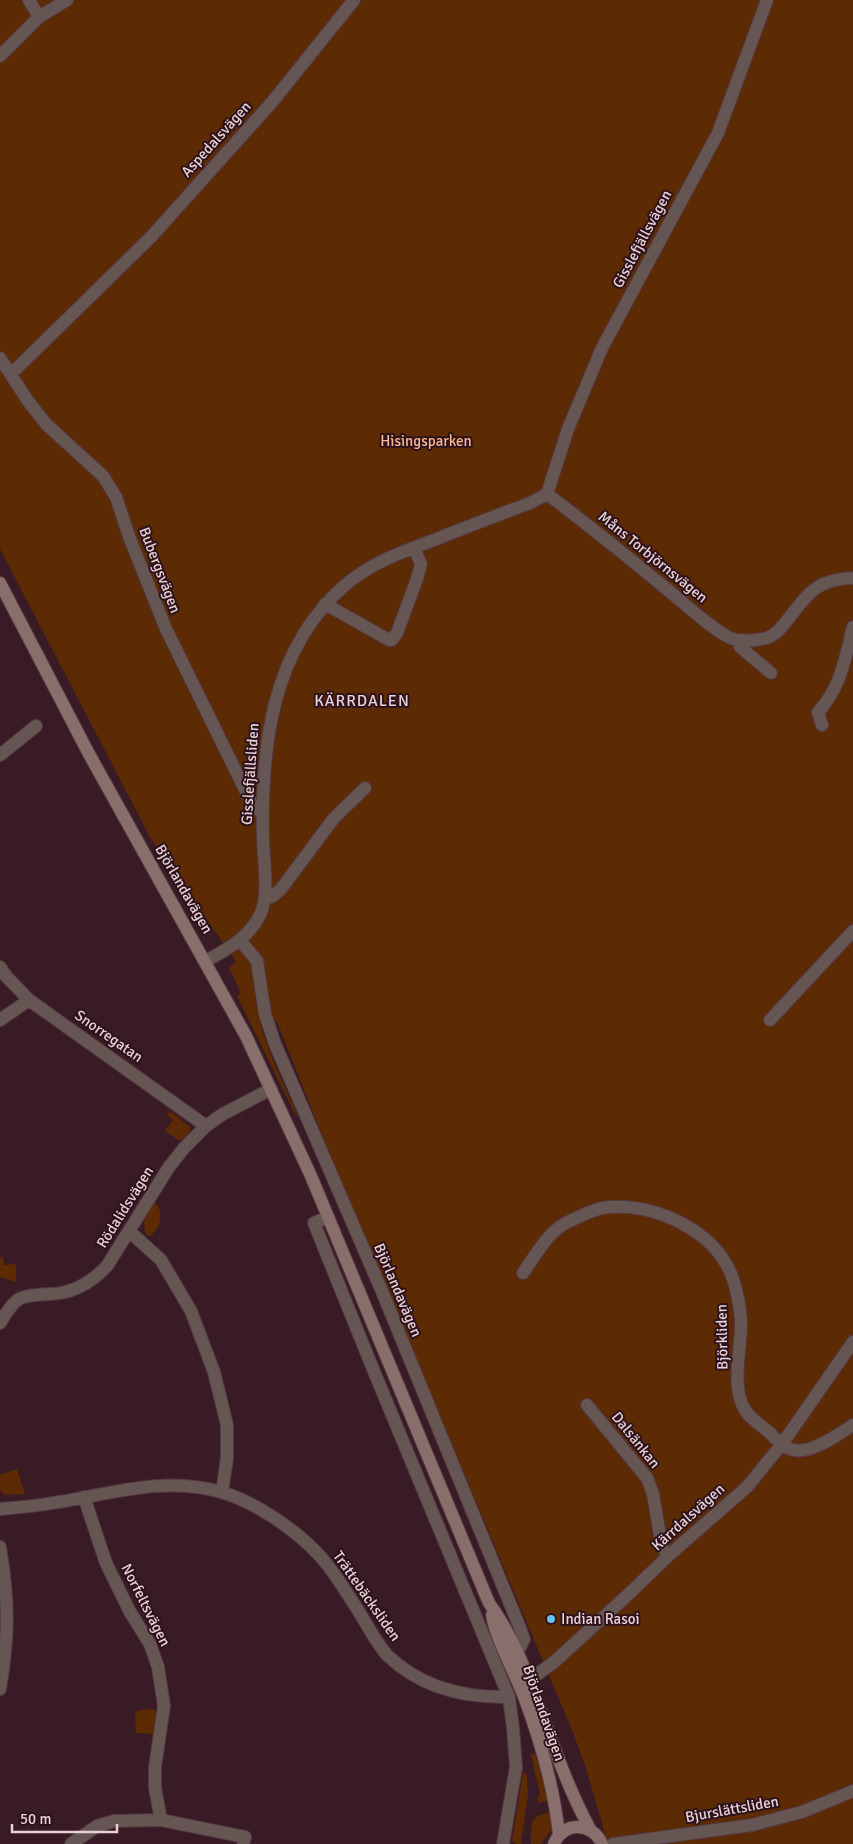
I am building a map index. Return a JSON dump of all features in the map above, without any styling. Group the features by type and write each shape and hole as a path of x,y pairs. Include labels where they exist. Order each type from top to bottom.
{"street":[{"path":"29,0 39,17"},
{"path":"0,56 39,17 67,0"},
{"name":"Aspedalsvägen","path":"10,374 151,237 273,101 354,0"},
{"name":"Gisslefjällsvägen","path":"547,494 568,429 602,348 718,133 767,0"},
{"name":"Bubergsvägen","path":"0,358 28,402 46,424 103,476 116,497 166,629 254,808 262,812"},
{"name":"Gisslefjällsliden","path":"206,961 246,935 260,915 265,899 262,812 266,745 271,714 276,697 300,640 311,620 345,585 374,564 530,503 547,494"},
{"name":"Måns Torbjörnsvägen","path":"547,494 724,634 733,639 766,638 775,634 814,588 835,581 853,578"},
{"path":"325,604 359,624 392,640 418,579 421,564 414,548"},
{"name":"Björlandavägen","path":"0,583 89,754 206,961 246,1036 271,1089 328,1218 489,1603 492,1620 523,1695 550,1782 556,1806 556,1840"},
{"path":"822,724 818,712 828,702 837,686 853,627"},
{"path":"741,640 740,647 771,673"},
{"path":"0,755 36,726"},
{"name":"Gisslefjällsliden","path":"265,899 273,896 281,889 334,818 365,788"},
{"path":"770,1020 853,931"},
{"name":"Björlandavägen","path":"240,940 258,961 265,1014 275,1044 381,1289 518,1623 524,1640 517,1653"},
{"name":"Snorregatan","path":"0,967 29,1000 206,1126"},
{"path":"0,1020 29,1000"},
{"name":"Rödalidsvägen","path":"0,1323 18,1300 27,1296 66,1292 79,1288 90,1281 107,1266 169,1167 206,1126 236,1106 271,1089"},
{"name":"Björkliden","path":"523,1273 547,1239 563,1225 608,1207 643,1208 659,1214 689,1231 723,1258 733,1279 741,1321 738,1386 740,1399 746,1412 782,1444"},
{"name":"Björlandavägen","path":"328,1218 314,1223 509,1698"},
{"path":"129,1231 161,1260 192,1311 214,1372 227,1425 227,1458 222,1492"},
{"name":"Kärrdalsvägen","path":"529,1680 547,1667 747,1486 782,1444 853,1342"},
{"name":"Dalsänkan","path":"586,1404 647,1478 653,1494 662,1548 668,1556"},
{"path":"782,1444 787,1448 797,1451 819,1446 853,1425"},
{"name":"Trättebäcksliden","path":"0,1509 84,1498 152,1485 202,1488 222,1492 265,1512 297,1535 319,1555 337,1577 386,1654 409,1673 433,1685 451,1691 474,1696 509,1698"},
{"name":"Norfeltsvägen","path":"84,1498 106,1563 130,1612 150,1644 158,1667 164,1706 155,1767 155,1788 162,1820"},
{"path":"0,1547 7,1602 7,1631 6,1652 0,1689"},
{"name":"Björlandavägen","path":"489,1603 500,1618 517,1653 559,1760 590,1829 598,1836 602,1844"},
{"path":"523,1695 529,1680"},
{"path":"503,1844 516,1767 509,1698"},
{"name":"Bjurslättsliden","path":"613,1844 679,1839 752,1825 802,1812 853,1791"},
{"path":"71,1844 97,1826 114,1821 162,1820 244,1841"},
{"name":"Björlandavägen","path":"556,1840 568,1828 590,1829"}],"green space":[{"name":"Hisingsparken","path":"0,0 853,0 853,1844 608,1844 586,1768 572,1730 324,1140 278,1024 255,992 265,1040 298,1116 296,1116 237,996 241,993 229,968 236,962 150,837 0,549"},
{"path":"170,1111 190,1127 189,1133 180,1141 165,1131 173,1120 167,1115"},
{"path":"154,1202 158,1206 161,1215 159,1225 149,1237 145,1232 144,1221"},
{"path":"0,1257 3,1257 4,1265 16,1264 16,1282 0,1277"},
{"path":"17,1469 25,1494 4,1495 0,1490 0,1475"},
{"path":"154,1709 157,1713 154,1734 136,1733 135,1715 138,1710"},
{"path":"531,1754 536,1754 551,1800 538,1803 537,1798 540,1795"},
{"path":"523,1772 527,1775 528,1795 521,1844 516,1844 512,1841"},
{"path":"551,1812 551,1830 541,1844 531,1844 533,1822 538,1816"}],"place":[{"name":"Indian Rasoi","path":"551,1619"}],"district":[{"name":"KÄRRDALEN","path":"362,701"}]}
